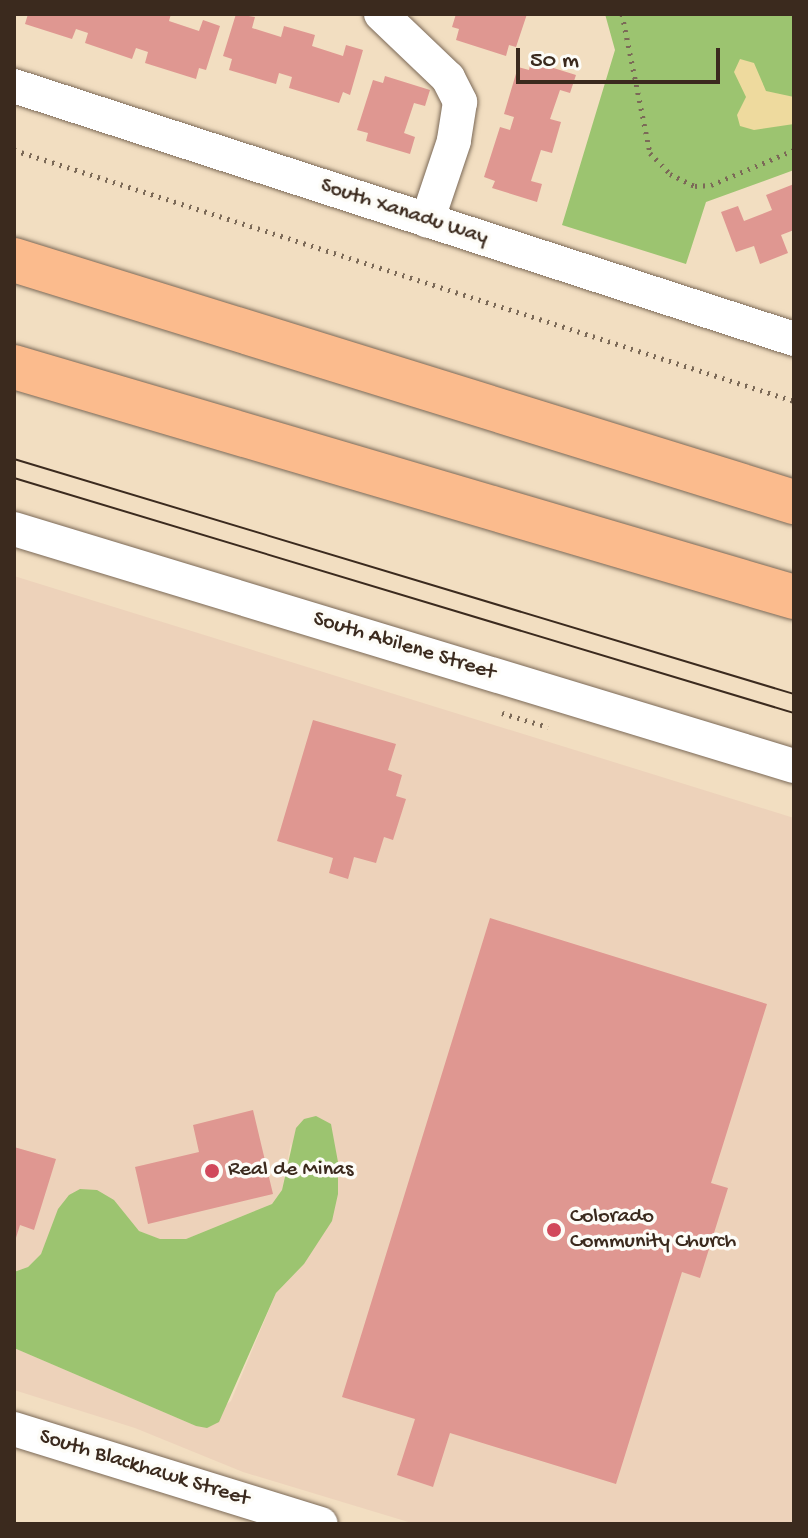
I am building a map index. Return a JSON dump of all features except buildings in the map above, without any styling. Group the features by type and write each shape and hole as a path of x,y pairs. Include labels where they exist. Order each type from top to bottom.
{"highway":[{"path":"14,251 140,298"},
{"path":"14,260 794,502"},
{"path":"14,367 794,597"},
{"path":"14,392 445,493"}],"street":[{"path":"381,14 448,78 460,102 454,141 427,221"},
{"name":"South Xanadu Way","path":"14,86 794,339"},
{"name":"South Abilene Street","path":"14,529 794,766"},
{"name":"South Blackhawk Street","path":"14,1429 321,1524"}],"path":[{"path":"622,14 650,153 670,174 695,186 711,185 794,150"},
{"path":"14,150 794,401"},
{"path":"502,713 548,727"}],"shaded area":[{"path":"14,576 794,818 794,1524 415,1524 243,1472 135,1428 14,1390 14,1348 196,1426 231,1401 276,1293 304,1264 291,1142 282,1190 272,1204 186,1239 160,1239 138,1231 114,1200 49,1236 41,1254 28,1267 14,1272"}],"green space":[{"path":"605,14 794,14 794,170 706,202 686,264 562,225 615,50"},
{"path":"316,1116 331,1124 338,1162 338,1194 332,1221 304,1264 276,1293 219,1422 207,1428 196,1426 14,1348 14,1272 28,1267 41,1254 58,1209 69,1195 80,1189 97,1190 114,1200 139,1231 160,1239 186,1239 272,1204 282,1190 296,1128 304,1119"}],"sand":[{"path":"740,59 754,63 766,91 794,97 794,124 754,130 740,126 737,115 746,97 734,72"}],"tram line":[{"path":"14,459 794,694"},
{"path":"14,478 794,713"}],"place":[{"name":"Real de Minas","path":"212,1171"},
{"name":"Colorado Community Church","path":"554,1230"}]}
